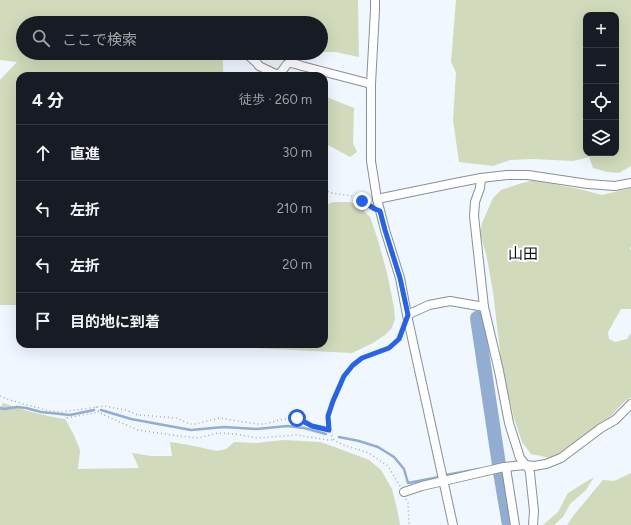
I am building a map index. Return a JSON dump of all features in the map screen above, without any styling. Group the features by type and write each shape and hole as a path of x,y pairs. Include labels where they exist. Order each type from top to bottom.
{"street":[{"path":"375,0 371,84 371,161 380,198 380,211 400,278 453,525"},
{"path":"254,60 259,66 272,72"},
{"path":"281,72 287,64 293,63 325,72"},
{"path":"328,73 371,84"},
{"path":"380,198 481,178 507,175 528,175 588,184 614,186 631,183"},
{"path":"481,178 480,188 475,202 474,216 484,307 509,423 520,458 529,469 530,473 534,511 533,525"},
{"path":"408,315 429,305 450,301 484,307"},
{"path":"404,492 422,486 502,468 546,464 561,458 615,420 631,404"},
{"path":"502,468 515,525"}],"path":[{"path":"328,192 352,196 380,211"},
{"path":"334,440 329,430 328,416 344,376 353,365 362,358 389,348 399,339 408,315"},
{"path":"0,396 9,400 50,411 62,412 104,406 125,410 139,415 176,418 190,424 219,418 265,424 279,420 297,418 312,426 329,430"},
{"path":"96,407 99,412 138,430 198,438 218,433 257,438 297,434 334,440 343,445 369,453 388,466 404,492 408,503 409,525"},
{"path":"67,418 99,412"}],"green space":[{"path":"0,0 358,0 359,57 328,52 328,16 16,16 16,60 223,60 223,72 16,72 16,305 0,305 0,80 17,62 0,60"},
{"path":"456,0 631,0 631,166 619,173 608,172 593,168 589,157 573,161 533,159 510,160 493,166 459,162 453,120 456,73 451,62"},
{"path":"328,98 354,108 353,143 357,152 350,157 328,146"},
{"path":"534,180 602,195 631,188 631,309 621,309 608,332 609,339 615,342 627,339 631,333 631,397 609,418 570,450 551,458 531,454 522,442 514,418 502,368 493,292 487,258 480,233 482,223 493,198 501,190"},
{"path":"333,202 350,202 361,208 370,217 387,273 394,307 395,319 392,328 373,343 352,353 252,348 328,348 328,204"},
{"path":"3,403 65,419 80,450 78,469 139,468 132,453 151,456 172,456 170,442 217,451 226,449 234,442 256,443 284,440 320,442 369,460 381,470 392,489 400,525 0,525 0,408"},
{"path":"631,473 631,525 567,525 603,480 614,481"},
{"path":"594,477 586,490 570,504 563,517 554,525 543,525 558,512 568,493"}],"waterway":[{"path":"477,318 499,465"},
{"path":"0,408 4,409 17,407 41,412 70,415 94,410"},
{"path":"101,410 131,419 191,430 224,427 257,429 287,426 304,428 326,434"},
{"path":"339,437 378,447 394,457 404,469 408,483 439,477"},
{"path":"446,475 479,469"},
{"path":"500,472 509,525"}],"district":[{"name":"山田","path":"523,254"}],"route":[{"path":"297,418 316,428 329,430 328,416 344,376 353,365 362,358 389,348 399,339 408,315 400,278 380,211 362,201"}]}
